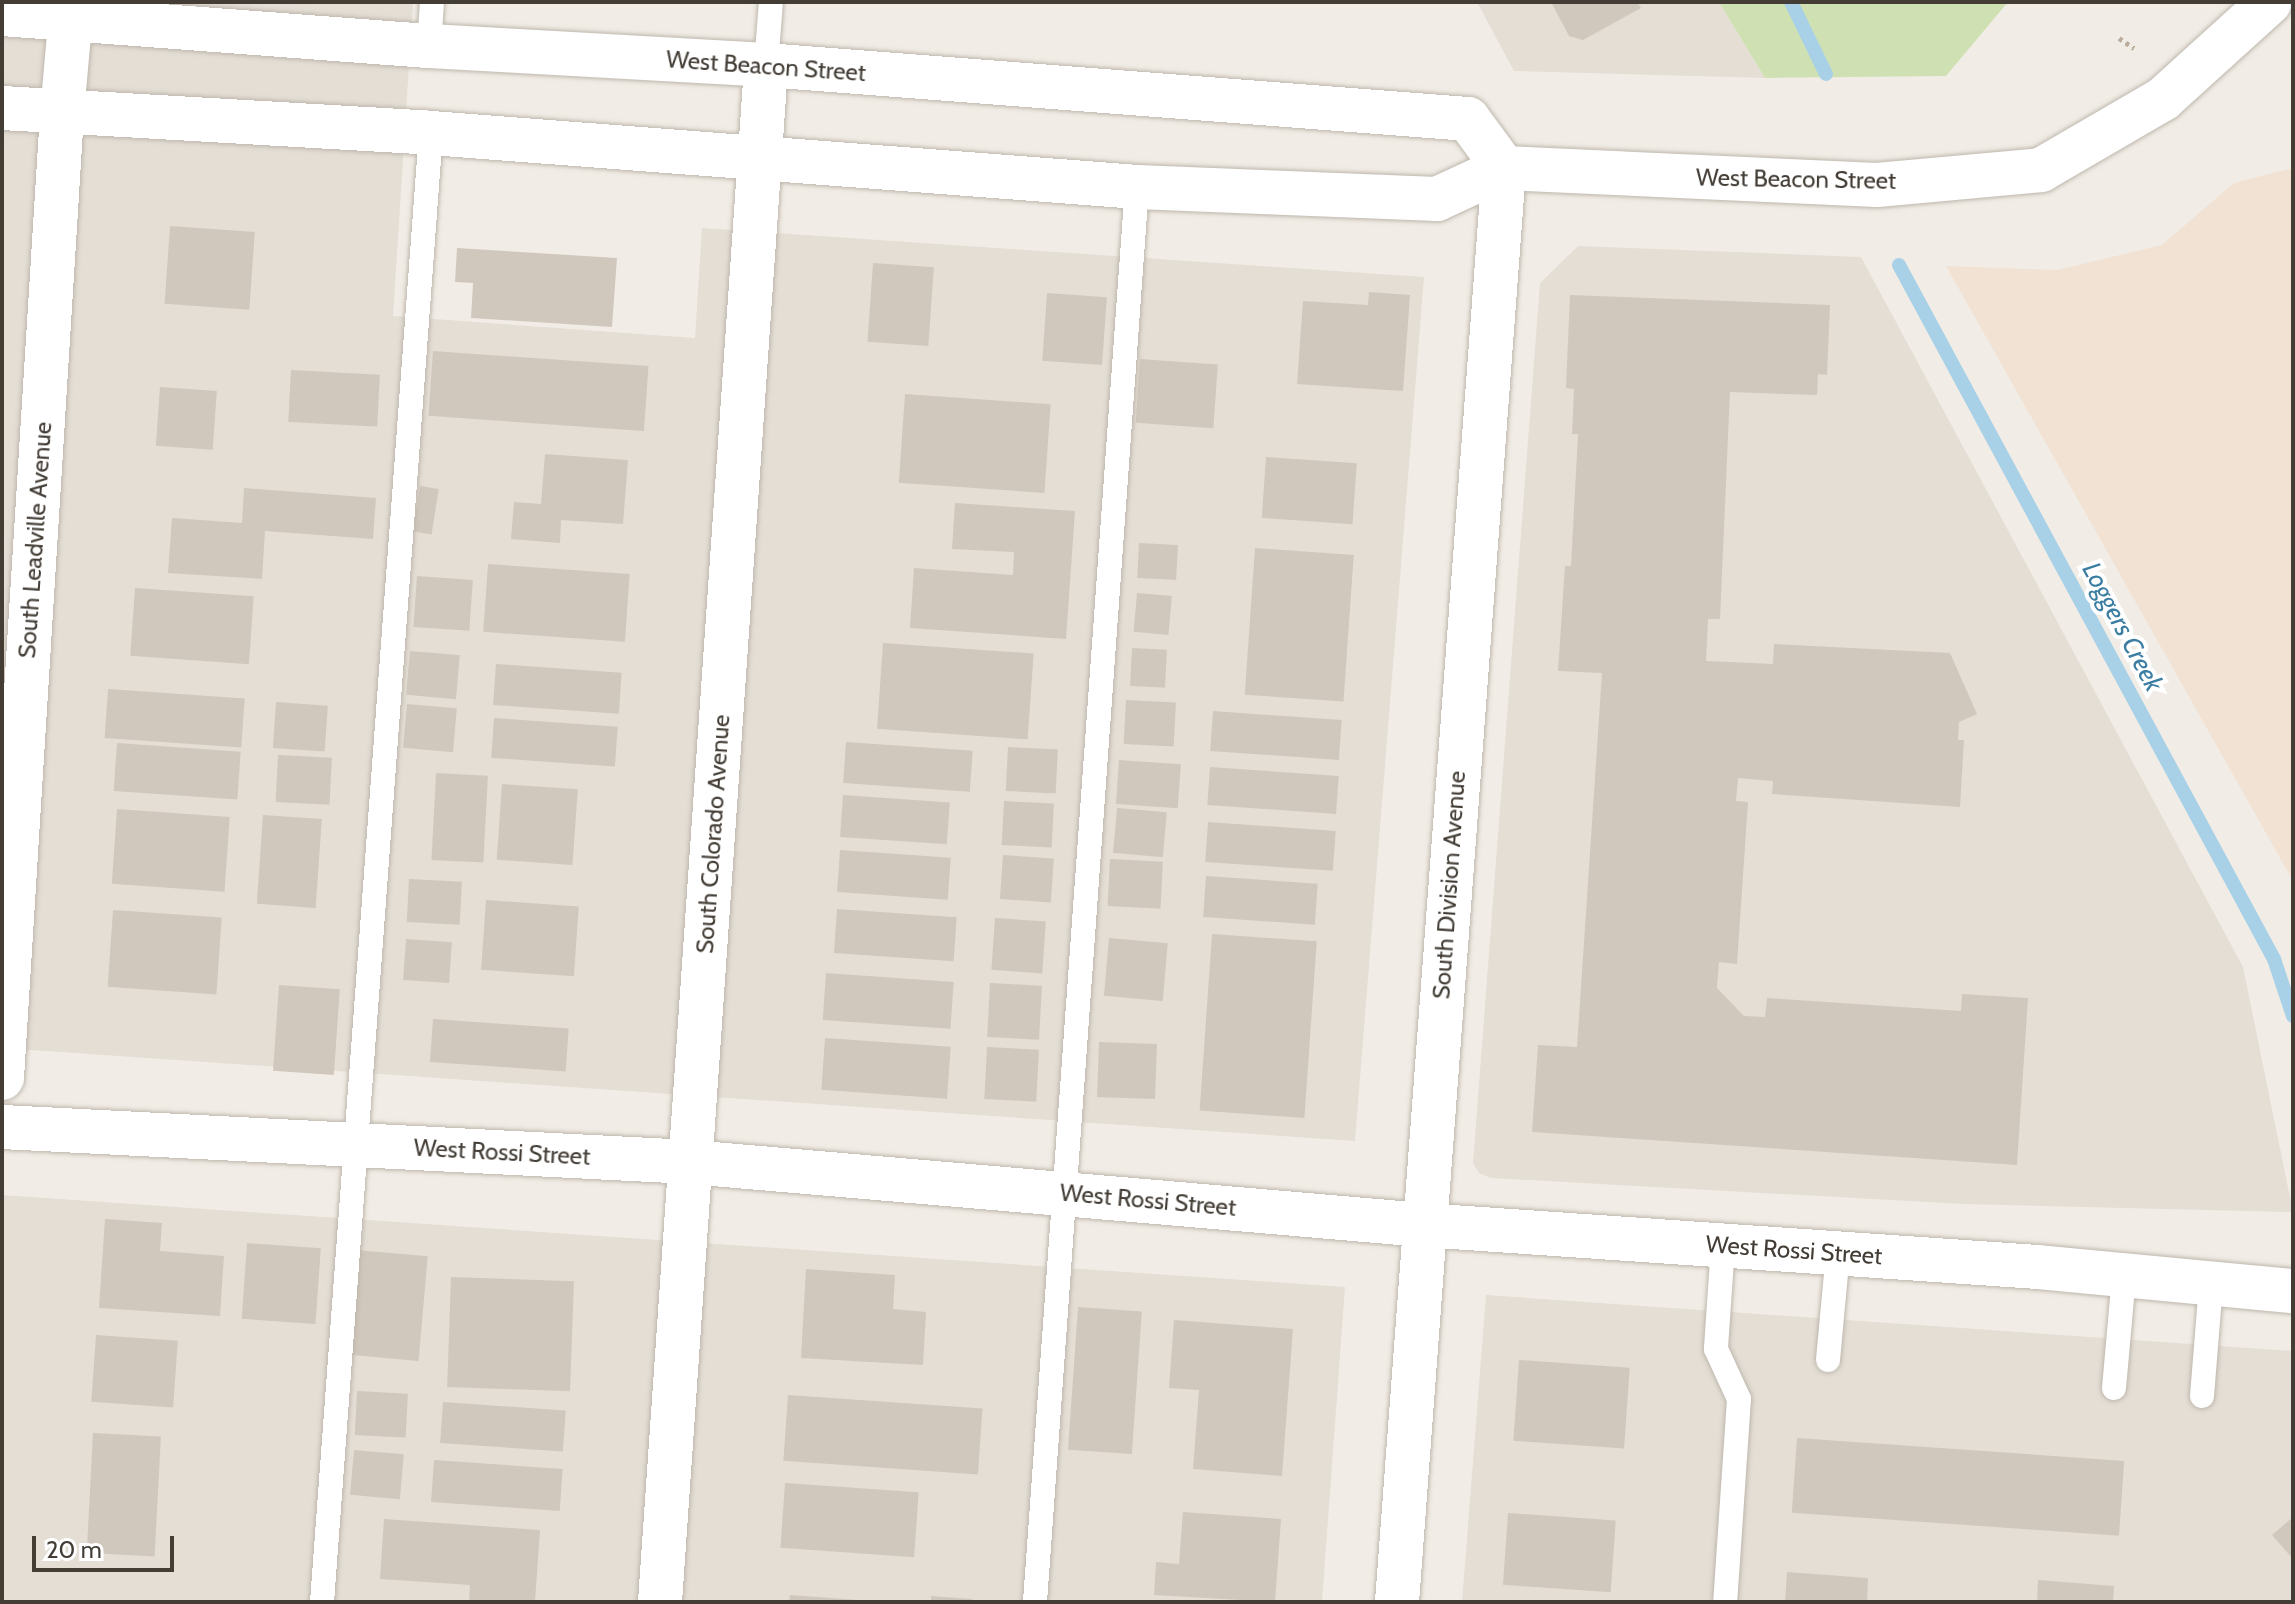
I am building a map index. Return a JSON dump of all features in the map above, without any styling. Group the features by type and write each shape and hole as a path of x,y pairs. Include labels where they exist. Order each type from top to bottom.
{"street":[{"name":"West Beacon Street","path":"2,108 431,133 1137,187 1437,199 1504,168 1877,185 2041,170 2163,99 2270,2"},
{"name":"West Beacon Street","path":"2,14 72,10 429,46 766,65 1468,119 1504,168"},
{"name":"South Leadville Avenue","path":"2,1078 62,113 72,10"},
{"name":"South Colorado Avenue","path":"660,1602 766,65"},
{"name":"South Division Avenue","path":"1397,1602 1504,168"},
{"name":"West Rossi Street","path":"2,1127 690,1162 1423,1225 1838,1253 2293,1291"}],"lane":[{"path":"429,46 432,2"},
{"path":"766,65 771,2"},
{"path":"322,1602 431,133"},
{"path":"1035,1602 1137,187"},
{"path":"1723,1245 1716,1349 1739,1399 1725,1602"},
{"path":"1828,1360 1838,1253"},
{"path":"2114,1388 2124,1275"},
{"path":"2202,1396 2211,1284"}],"path":[{"path":"2119,38 2134,48"}],"shaded area":[{"path":"2,2 413,2 393,316 695,338 702,228 1424,277 1355,1141 2,1048"},
{"path":"1477,2 1719,2 1765,78 1514,71"},
{"path":"2293,168 2293,881 1946,266 2057,270 2162,245 2234,183"},
{"path":"1578,246 1861,257 2243,967 2293,1212 1963,1204 1491,1178 1479,1173 1473,1163 1540,283"},
{"path":"2,1195 1345,1287 1322,1602 2,1602"},
{"path":"1486,1295 2293,1351 2293,1602 1462,1602"}],"green space":[{"path":"1719,2 2008,2 1946,76 1765,78"}],"building":[{"path":"1551,2 1637,2 1641,8 1583,40 1569,36"},
{"path":"170,226 255,232 249,310 165,304"},
{"path":"457,248 617,258 612,327 471,318 473,283 455,282"},
{"path":"873,263 934,267 928,346 867,342"},
{"path":"1369,292 1410,295 1403,391 1297,384 1303,301 1368,305"},
{"path":"1047,293 1107,297 1102,365 1042,361"},
{"path":"1570,295 1830,305 1827,375 1818,374 1817,395 1730,392 1720,619 1708,619 1706,661 1773,664 1774,644 1950,653 1977,714 1959,722 1958,740 1964,740 1960,807 1772,794 1773,781 1738,778 1736,801 1748,802 1737,964 1719,962 1717,988 1744,1016 1765,1017 1767,998 1961,1011 1962,994 2028,998 2017,1165 1532,1132 1538,1045 1577,1047 1602,673 1558,671 1565,566 1571,566 1578,434 1572,434 1574,389 1566,388"},
{"path":"433,351 648,366 644,431 428,416"},
{"path":"1140,359 1218,364 1213,428 1136,423"},
{"path":"291,370 380,375 377,427 288,422"},
{"path":"160,387 217,391 213,450 156,446"},
{"path":"905,394 1051,404 1044,493 899,483"},
{"path":"545,454 628,460 623,524 561,520 560,543 511,539 514,502 541,504"},
{"path":"1266,457 1357,463 1353,524 1262,518"},
{"path":"420,486 439,489 432,534 413,531"},
{"path":"244,488 376,498 373,539 265,531 262,579 168,573 172,518 242,523"},
{"path":"955,503 1075,511 1066,639 910,628 914,568 1013,575 1014,552 952,549"},
{"path":"1139,543 1178,545 1176,580 1137,578"},
{"path":"1255,548 1354,555 1344,702 1245,695"},
{"path":"488,564 630,574 625,642 483,632"},
{"path":"417,576 473,580 469,631 413,627"},
{"path":"135,588 254,596 249,664 130,656"},
{"path":"1137,593 1172,596 1168,635 1134,632"},
{"path":"883,643 1034,654 1028,739 877,729"},
{"path":"1132,648 1167,650 1165,688 1130,686"},
{"path":"410,651 460,655 456,699 406,695"},
{"path":"496,664 622,673 619,714 493,705"},
{"path":"108,689 245,699 241,747 105,738"},
{"path":"1126,700 1176,703 1174,747 1124,744"},
{"path":"276,702 328,706 325,752 273,748"},
{"path":"407,704 457,708 453,752 403,748"},
{"path":"1213,711 1342,720 1339,760 1210,751"},
{"path":"494,718 618,727 615,767 491,758"},
{"path":"846,742 973,751 970,792 843,783"},
{"path":"117,743 241,752 237,800 114,791"},
{"path":"1008,747 1058,750 1056,794 1006,791"},
{"path":"278,755 332,758 329,805 276,802"},
{"path":"1119,760 1181,764 1178,808 1116,804"},
{"path":"1210,767 1339,776 1336,814 1207,805"},
{"path":"436,773 488,776 483,863 431,860"},
{"path":"502,784 578,789 573,865 497,860"},
{"path":"843,795 950,802 947,844 840,837"},
{"path":"1004,801 1054,804 1052,848 1002,845"},
{"path":"1117,808 1167,812 1163,857 1113,853"},
{"path":"117,809 230,817 224,892 112,884"},
{"path":"263,815 322,819 316,908 257,904"},
{"path":"1208,822 1336,831 1333,871 1205,862"},
{"path":"840,850 951,858 948,900 837,892"},
{"path":"1003,855 1054,859 1051,902 1000,899"},
{"path":"1110,859 1163,862 1160,909 1108,906"},
{"path":"1206,876 1318,884 1315,925 1203,917"},
{"path":"409,879 462,882 460,925 407,922"},
{"path":"486,900 579,906 574,976 481,970"},
{"path":"837,909 957,917 954,961 834,953"},
{"path":"113,910 222,918 216,994 108,987"},
{"path":"995,918 1046,922 1042,973 991,970"},
{"path":"1212,934 1317,941 1304,1118 1200,1111"},
{"path":"1109,938 1168,943 1163,1001 1104,996"},
{"path":"406,939 452,942 449,983 403,980"},
{"path":"826,973 954,982 950,1029 823,1020"},
{"path":"990,983 1042,986 1039,1040 987,1037"},
{"path":"279,985 340,989 334,1075 273,1071"},
{"path":"433,1019 569,1028 566,1071 430,1062"},
{"path":"825,1038 951,1047 947,1099 821,1090"},
{"path":"1099,1042 1157,1044 1155,1099 1097,1097"},
{"path":"987,1047 1039,1050 1036,1102 984,1099"},
{"path":"105,1219 162,1223 160,1251 224,1256 220,1316 99,1308"},
{"path":"247,1243 321,1248 316,1324 242,1319"},
{"path":"356,1250 428,1256 419,1361 347,1355"},
{"path":"806,1269 895,1275 893,1309 926,1312 923,1365 801,1358"},
{"path":"451,1277 574,1281 570,1391 447,1387"},
{"path":"1078,1307 1142,1311 1132,1454 1068,1450"},
{"path":"1174,1320 1293,1329 1282,1476 1193,1469 1199,1390 1169,1388"},
{"path":"96,1335 178,1341 173,1408 91,1402"},
{"path":"1519,1360 1630,1368 1624,1449 1513,1441"},
{"path":"357,1391 408,1394 406,1438 355,1435"},
{"path":"788,1395 983,1409 978,1474 783,1461"},
{"path":"443,1402 566,1411 563,1451 440,1443"},
{"path":"93,1433 161,1437 155,1556 87,1553"},
{"path":"1797,1438 2124,1461 2119,1536 1792,1513"},
{"path":"354,1450 404,1454 400,1499 350,1495"},
{"path":"434,1460 563,1469 560,1511 431,1502"},
{"path":"785,1483 919,1492 914,1557 780,1548"},
{"path":"1183,1512 1281,1519 1275,1602 1154,1595 1156,1562 1179,1564"},
{"path":"1508,1513 1616,1521 1611,1592 1503,1585"},
{"path":"2293,1517 2293,1559 2272,1535"},
{"path":"384,1519 540,1530 535,1602 469,1601 470,1585 380,1579"},
{"path":"1787,1572 1868,1578 1867,1602 1785,1602"},
{"path":"2038,1580 2114,1586 2113,1602 2037,1602"},
{"path":"790,1595 858,1600 858,1602 789,1602"},
{"path":"931,1596 972,1599 971,1602 931,1602"}],"waterway":[{"name":"Loggers Creek","path":"1791,2 1826,74"},
{"name":"Loggers Creek","path":"1899,265 2274,959 2293,1016"}]}
